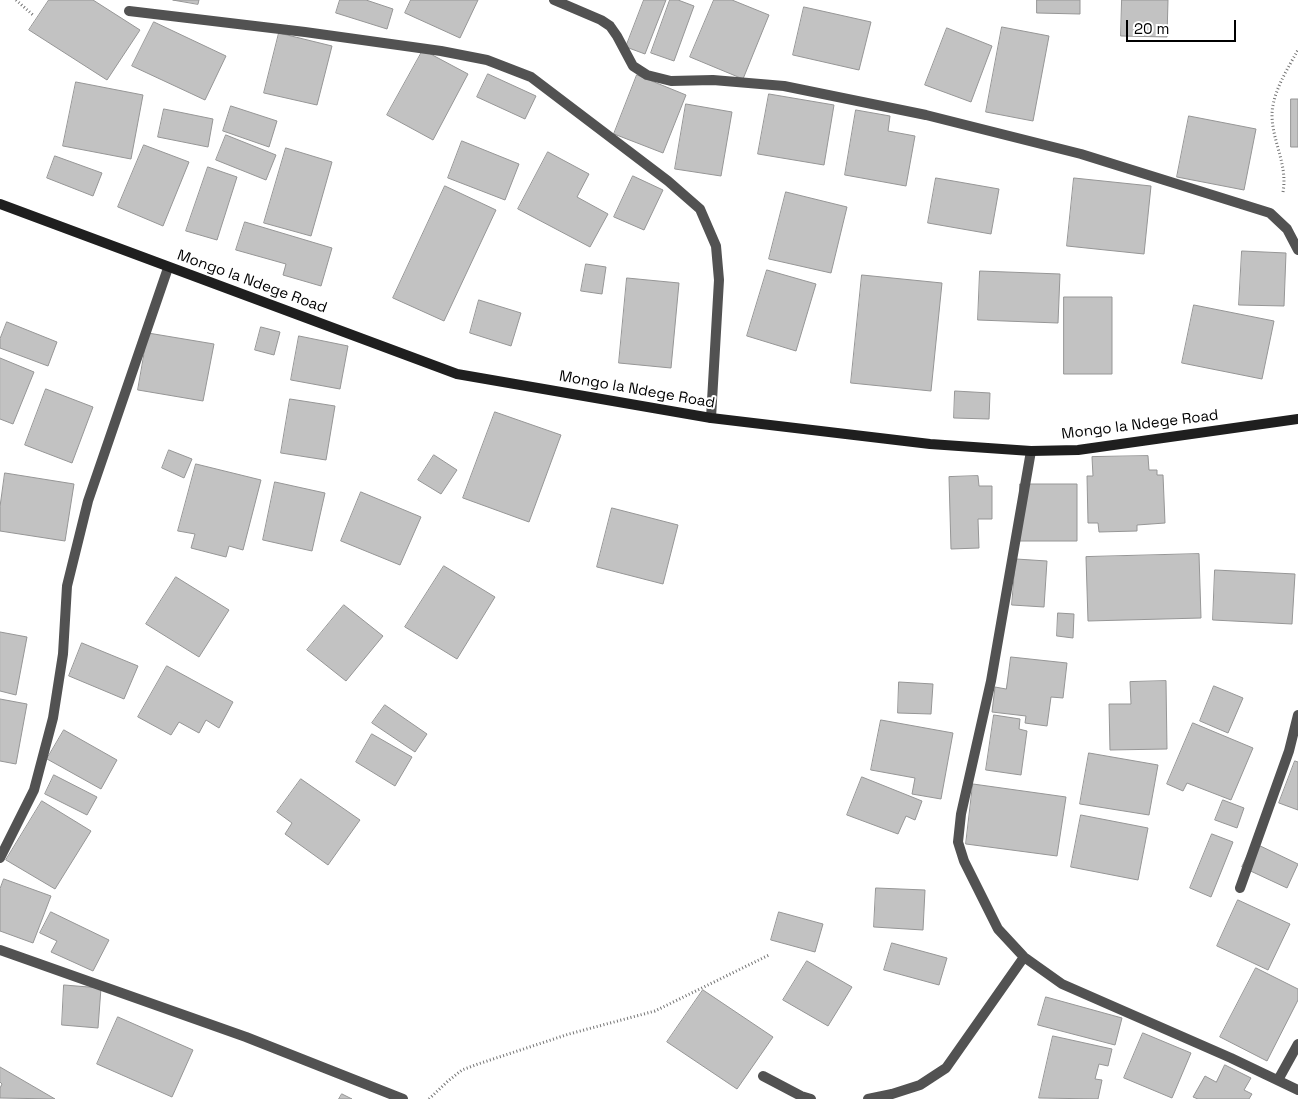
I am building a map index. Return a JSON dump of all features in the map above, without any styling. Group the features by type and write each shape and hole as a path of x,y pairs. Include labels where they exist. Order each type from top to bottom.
{"street":[{"path":"554,0 601,20 610,26 633,66 647,76 670,81 713,80 784,86 926,115 1081,154 1270,213 1287,229 1298,250"},
{"path":"129,11 305,32 441,51 487,60 531,77 668,181 700,209 716,246 719,280 711,418"},
{"name":"Mongo la Ndege Road","path":"0,204 457,374 711,418 930,444 1031,451 1078,450 1298,419"},
{"path":"0,858 34,790 53,718 63,654 67,586 88,501 168,268"},
{"path":"1031,451 990,681 961,814 958,842 964,861 998,929 1024,957 1062,984 1231,1058 1298,1090"},
{"path":"1240,888 1289,751 1298,714"},
{"path":"0,950 246,1037 403,1099"},
{"path":"868,1099 920,1085 946,1068 1024,957"},
{"path":"1278,1080 1298,1044"},
{"path":"763,1076 801,1096 811,1099"}],"path":[{"path":"16,0 33,15"},
{"path":"1275,217 1285,183 1272,115 1282,78 1298,50"},
{"path":"429,1099 462,1070 569,1034 655,1011 769,955"}],"building":[{"path":"49,0 93,0 140,30 107,80 29,30"},
{"path":"173,0 199,0 198,4"},
{"path":"340,0 366,0 393,9 387,29 336,13"},
{"path":"411,0 478,0 460,38 405,13"},
{"path":"644,0 666,0 645,54 626,47"},
{"path":"670,0 678,0 694,6 674,61 651,53"},
{"path":"714,0 732,0 769,15 743,79 690,57"},
{"path":"1037,0 1080,0 1080,14 1037,13"},
{"path":"1122,0 1168,0 1167,37 1121,36"},
{"path":"804,7 871,22 859,70 793,55"},
{"path":"154,22 226,56 205,100 132,66"},
{"path":"1002,27 1049,36 1033,121 986,112"},
{"path":"947,28 992,46 971,102 925,85"},
{"path":"279,33 332,46 317,105 264,93"},
{"path":"423,50 468,74 433,140 387,115"},
{"path":"488,74 536,96 525,119 477,97"},
{"path":"637,75 686,95 663,153 614,134"},
{"path":"76,82 143,95 131,159 63,146"},
{"path":"769,94 834,105 824,165 758,154"},
{"path":"1291,99 1298,99 1298,147 1291,147"},
{"path":"686,104 732,112 721,176 675,169"},
{"path":"231,106 277,121 269,147 223,131"},
{"path":"164,109 213,119 208,147 158,137"},
{"path":"856,110 890,116 888,131 915,136 906,186 845,175"},
{"path":"1189,116 1256,129 1244,190 1177,177"},
{"path":"226,135 276,155 266,180 216,160"},
{"path":"462,141 519,164 505,200 448,178"},
{"path":"144,145 189,162 163,226 118,207"},
{"path":"286,148 332,162 311,236 264,223"},
{"path":"548,152 589,174 577,197 608,214 590,247 518,209"},
{"path":"55,156 102,173 93,196 47,178"},
{"path":"208,167 237,177 217,240 186,231"},
{"path":"633,176 663,190 644,230 614,217"},
{"path":"936,178 999,189 991,234 928,223"},
{"path":"1074,178 1151,186 1144,254 1067,246"},
{"path":"445,186 496,210 444,321 393,298"},
{"path":"786,192 847,207 831,273 769,259"},
{"path":"245,222 332,248 321,286 283,275 286,264 236,250"},
{"path":"1242,251 1286,253 1284,306 1239,305"},
{"path":"586,264 606,267 602,294 581,291"},
{"path":"767,270 816,284 796,351 747,336"},
{"path":"980,271 1060,274 1058,323 978,320"},
{"path":"862,275 942,283 931,391 851,383"},
{"path":"627,278 679,283 671,368 619,363"},
{"path":"1064,297 1112,297 1112,374 1064,374"},
{"path":"479,300 521,313 511,346 470,333"},
{"path":"1194,305 1274,321 1262,379 1182,363"},
{"path":"7,322 57,342 48,366 0,348 0,339"},
{"path":"261,327 280,332 274,355 255,350"},
{"path":"148,333 214,344 203,401 138,390"},
{"path":"299,336 348,346 340,389 291,380"},
{"path":"0,358 34,372 13,424 0,419"},
{"path":"46,389 93,407 72,463 25,445"},
{"path":"955,391 990,393 989,419 954,418"},
{"path":"290,399 335,406 326,460 281,453"},
{"path":"495,412 561,435 529,522 463,498"},
{"path":"169,450 192,459 184,478 162,468"},
{"path":"434,455 457,470 441,494 418,480"},
{"path":"1148,456 1149,470 1157,470 1157,475 1163,475 1165,523 1137,525 1137,531 1099,532 1098,523 1088,523 1087,476 1093,476 1092,457"},
{"path":"196,464 261,480 243,550 229,546 226,557 191,548 195,534 178,531"},
{"path":"5,473 74,484 65,541 0,531 0,507"},
{"path":"978,476 979,486 992,486 992,519 978,519 979,548 951,549 949,477"},
{"path":"275,482 325,493 312,551 263,540"},
{"path":"1020,484 1077,484 1077,541 1020,541"},
{"path":"361,492 421,517 400,565 341,541"},
{"path":"612,508 678,525 663,584 597,567"},
{"path":"1199,554 1201,618 1088,621 1086,557"},
{"path":"1016,559 1047,561 1044,607 1012,605"},
{"path":"444,566 495,597 457,659 405,627"},
{"path":"1215,570 1295,574 1292,624 1213,620"},
{"path":"176,577 229,610 199,657 146,624"},
{"path":"344,605 383,636 346,681 307,650"},
{"path":"1058,613 1074,614 1073,638 1057,636"},
{"path":"0,632 27,637 16,695 0,691"},
{"path":"82,643 138,666 124,699 69,676"},
{"path":"1011,657 1067,663 1063,698 1051,697 1047,726 1025,723 1026,716 992,712 995,687 1006,689"},
{"path":"167,666 233,702 219,728 206,720 199,733 179,722 171,735 138,717"},
{"path":"1166,681 1167,749 1110,750 1109,704 1131,704 1130,682"},
{"path":"899,682 933,684 931,714 898,713"},
{"path":"1214,686 1243,698 1228,733 1200,721"},
{"path":"0,699 27,704 16,764 0,761"},
{"path":"385,705 427,734 415,752 372,723"},
{"path":"994,715 1020,719 1019,729 1027,731 1021,775 986,770"},
{"path":"881,720 953,733 941,799 912,794 915,778 871,770"},
{"path":"1193,723 1253,748 1231,800 1187,783 1183,791 1167,784"},
{"path":"64,730 117,760 101,789 47,759"},
{"path":"372,734 412,757 395,786 356,762"},
{"path":"1089,753 1158,765 1149,815 1080,804"},
{"path":"1295,761 1298,762 1298,810 1279,803"},
{"path":"54,775 97,797 87,815 45,794"},
{"path":"862,777 922,801 915,820 906,816 898,834 847,815"},
{"path":"301,779 360,820 328,865 285,834 292,823 277,812"},
{"path":"973,784 1066,797 1057,856 966,844"},
{"path":"1223,800 1244,808 1237,828 1215,820"},
{"path":"42,801 91,831 55,889 6,860"},
{"path":"1081,815 1148,828 1138,880 1071,867"},
{"path":"1212,834 1233,842 1211,897 1190,888"},
{"path":"1254,843 1298,864 1287,888 1242,867"},
{"path":"4,879 51,896 33,943 0,931 0,889"},
{"path":"876,888 925,890 923,930 874,927"},
{"path":"1238,900 1290,924 1268,970 1217,946"},
{"path":"51,912 109,940 93,971 51,952 57,941 40,933"},
{"path":"779,912 823,924 815,952 771,940"},
{"path":"892,943 947,958 939,985 884,970"},
{"path":"807,961 852,987 828,1026 783,1000"},
{"path":"1256,968 1298,989 1298,1000 1267,1061 1220,1037"},
{"path":"64,985 101,988 98,1028 62,1025"},
{"path":"703,990 773,1037 737,1089 667,1042"},
{"path":"1046,997 1122,1018 1115,1045 1038,1025"},
{"path":"118,1017 193,1050 172,1097 97,1064"},
{"path":"1143,1033 1191,1053 1172,1098 1124,1078"},
{"path":"1053,1036 1112,1049 1108,1066 1099,1064 1095,1079 1102,1080 1098,1099 1039,1098"},
{"path":"1225,1065 1251,1078 1244,1090 1252,1094 1249,1099 1198,1099 1193,1097 1205,1076 1216,1082"},
{"path":"0,1067 55,1099 0,1098 2,1084 0,1082"},
{"path":"342,1094 352,1099 339,1099"}]}
